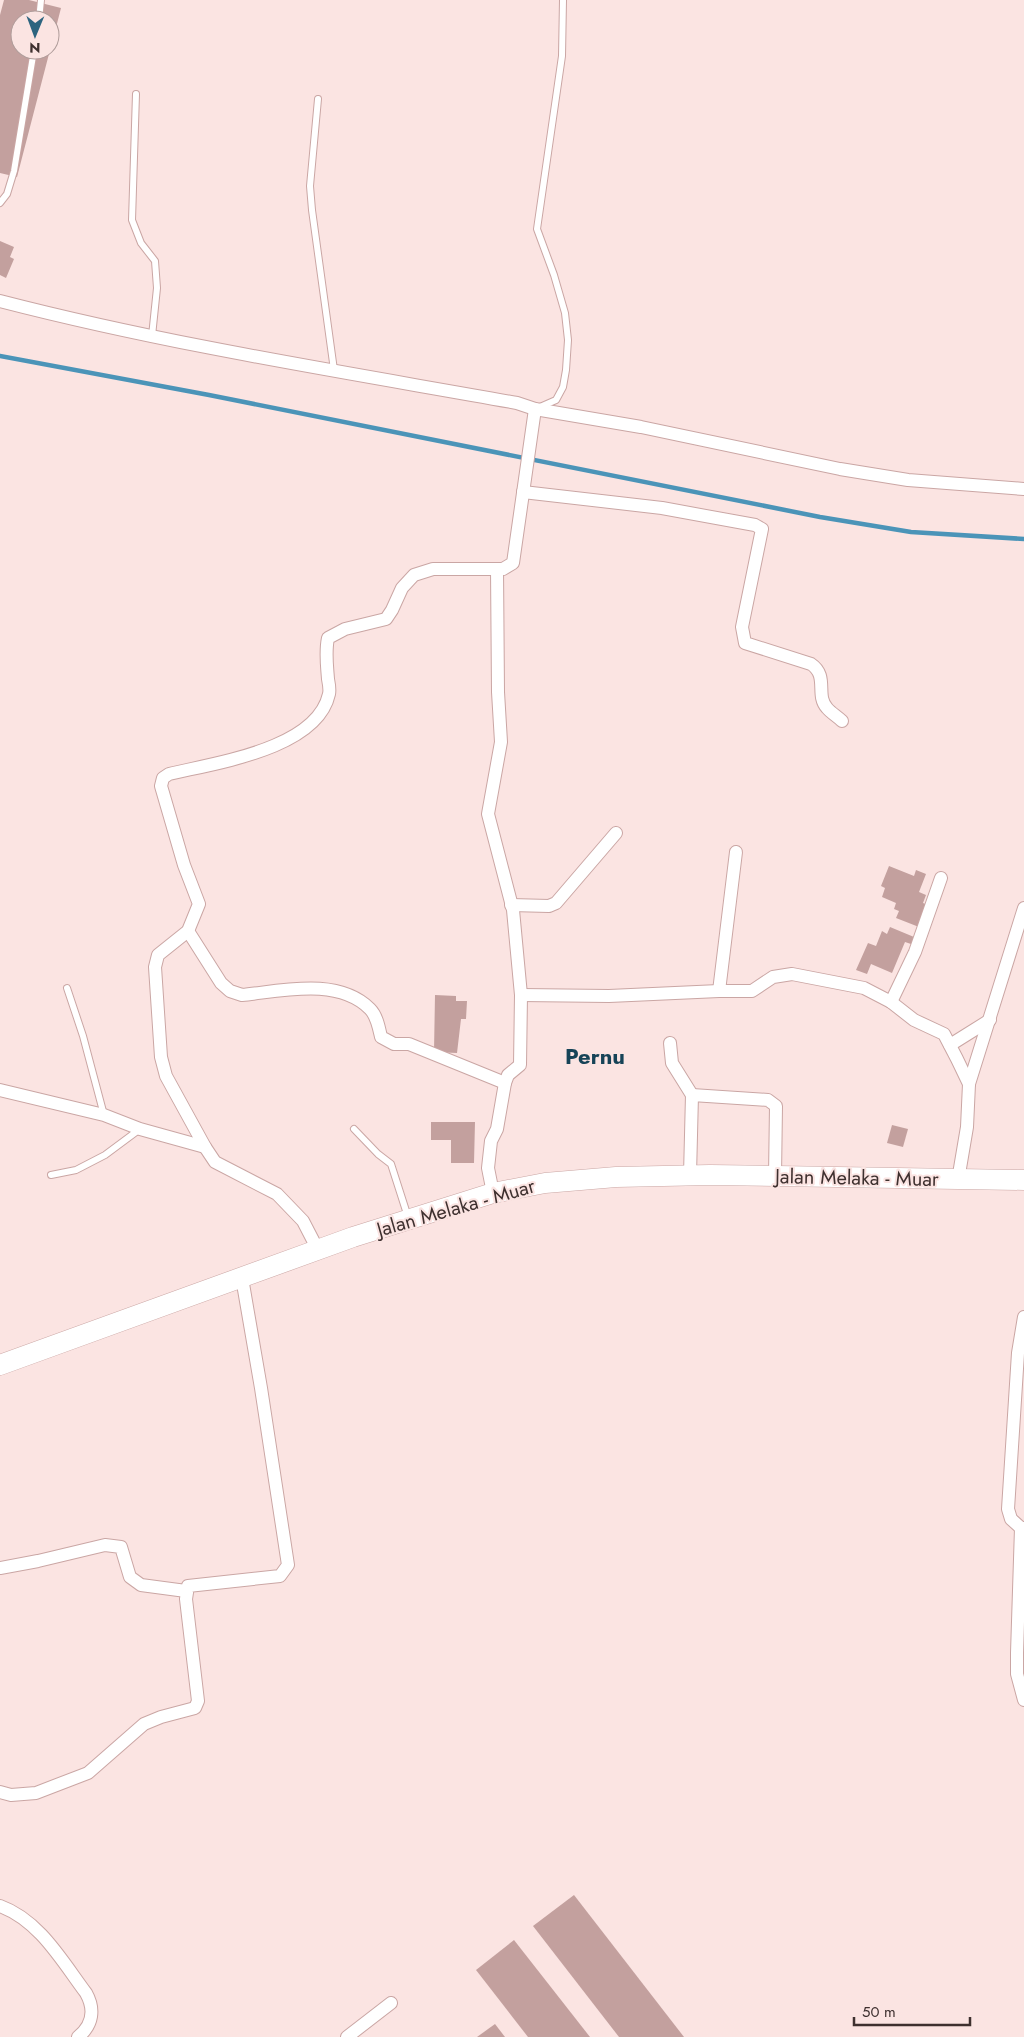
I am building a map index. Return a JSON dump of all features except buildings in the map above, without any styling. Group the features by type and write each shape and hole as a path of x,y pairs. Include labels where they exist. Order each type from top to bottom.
{"main road":[{"name":"Jalan Melaka - Muar","path":"0,1365 318,1250 407,1211 492,1187 616,1177 690,1175 1024,1180"}],"street":[{"path":"0,300 66,318 152,336 517,403 535,409 641,427 840,469 908,480 1024,488"},
{"path":"318,1250 303,1221 277,1194 215,1162 166,1076 160,1056 155,967 158,955 188,932 199,904 184,865 161,786 163,778 169,774 263,751 302,733 320,715 330,694 325,649 328,638 344,629 386,619 402,588 414,575 432,569 503,569 513,563 535,409"},
{"path":"523,492 662,508 755,525 762,529 742,628 745,643 811,664 817,668 826,708 842,721"},
{"path":"492,1187 488,1168 491,1141 497,1129 508,1075 520,1065 521,995 511,905 488,814 501,742 498,692 497,569"},
{"path":"511,905 549,906 556,903 616,833"},
{"path":"719,991 736,852"},
{"path":"891,1002 915,952 941,878"},
{"path":"958,1180 967,1127 969,1084 1024,908"},
{"path":"188,932 221,984 230,991 242,995 319,988 336,991 362,1003 371,1010 376,1019 381,1038 394,1044 409,1044 505,1083"},
{"path":"521,995 609,996 752,991 773,977 792,974 864,988 891,1002 914,1020 944,1034 969,1084"},
{"path":"950,1045 990,1020"},
{"path":"670,1043 672,1063 692,1095 690,1175"},
{"path":"0,1090 104,1115 140,1129 205,1147"},
{"path":"692,1095 768,1100 776,1106 775,1176"},
{"path":"0,1792 11,1795 36,1793 88,1773 144,1724 161,1717 195,1708 198,1701 186,1591 188,1586 280,1576 288,1565 242,1278"},
{"path":"1024,1317 1018,1354 1008,1509 1011,1519 1022,1528 1017,1674 1024,1700"},
{"path":"0,1568 38,1562 105,1545 121,1547 130,1577 141,1585 186,1591"},
{"path":"0,1906 20,1916 40,1933 86,1992 90,2001 91,2021 87,2030 78,2037"},
{"path":"348,2037 392,2003"}],"lane":[{"path":"535,409 556,400 563,387 566,370 568,340 565,312 554,274 537,229 562,56 563,0"},
{"path":"0,203 6,194 14,171 32,60"},
{"path":"136,94 132,220 141,243 155,261 157,288 152,336"},
{"path":"318,99 310,186 334,370"},
{"path":"67,988 84,1036 104,1115"},
{"path":"51,1175 76,1170 106,1155 140,1129"},
{"path":"354,1129 378,1154 391,1164 407,1211"}],"waterway":[{"path":"0,356 209,395 820,517 911,532 1024,539"}],"district":[{"name":"Pernu","path":"595,1056"}]}
